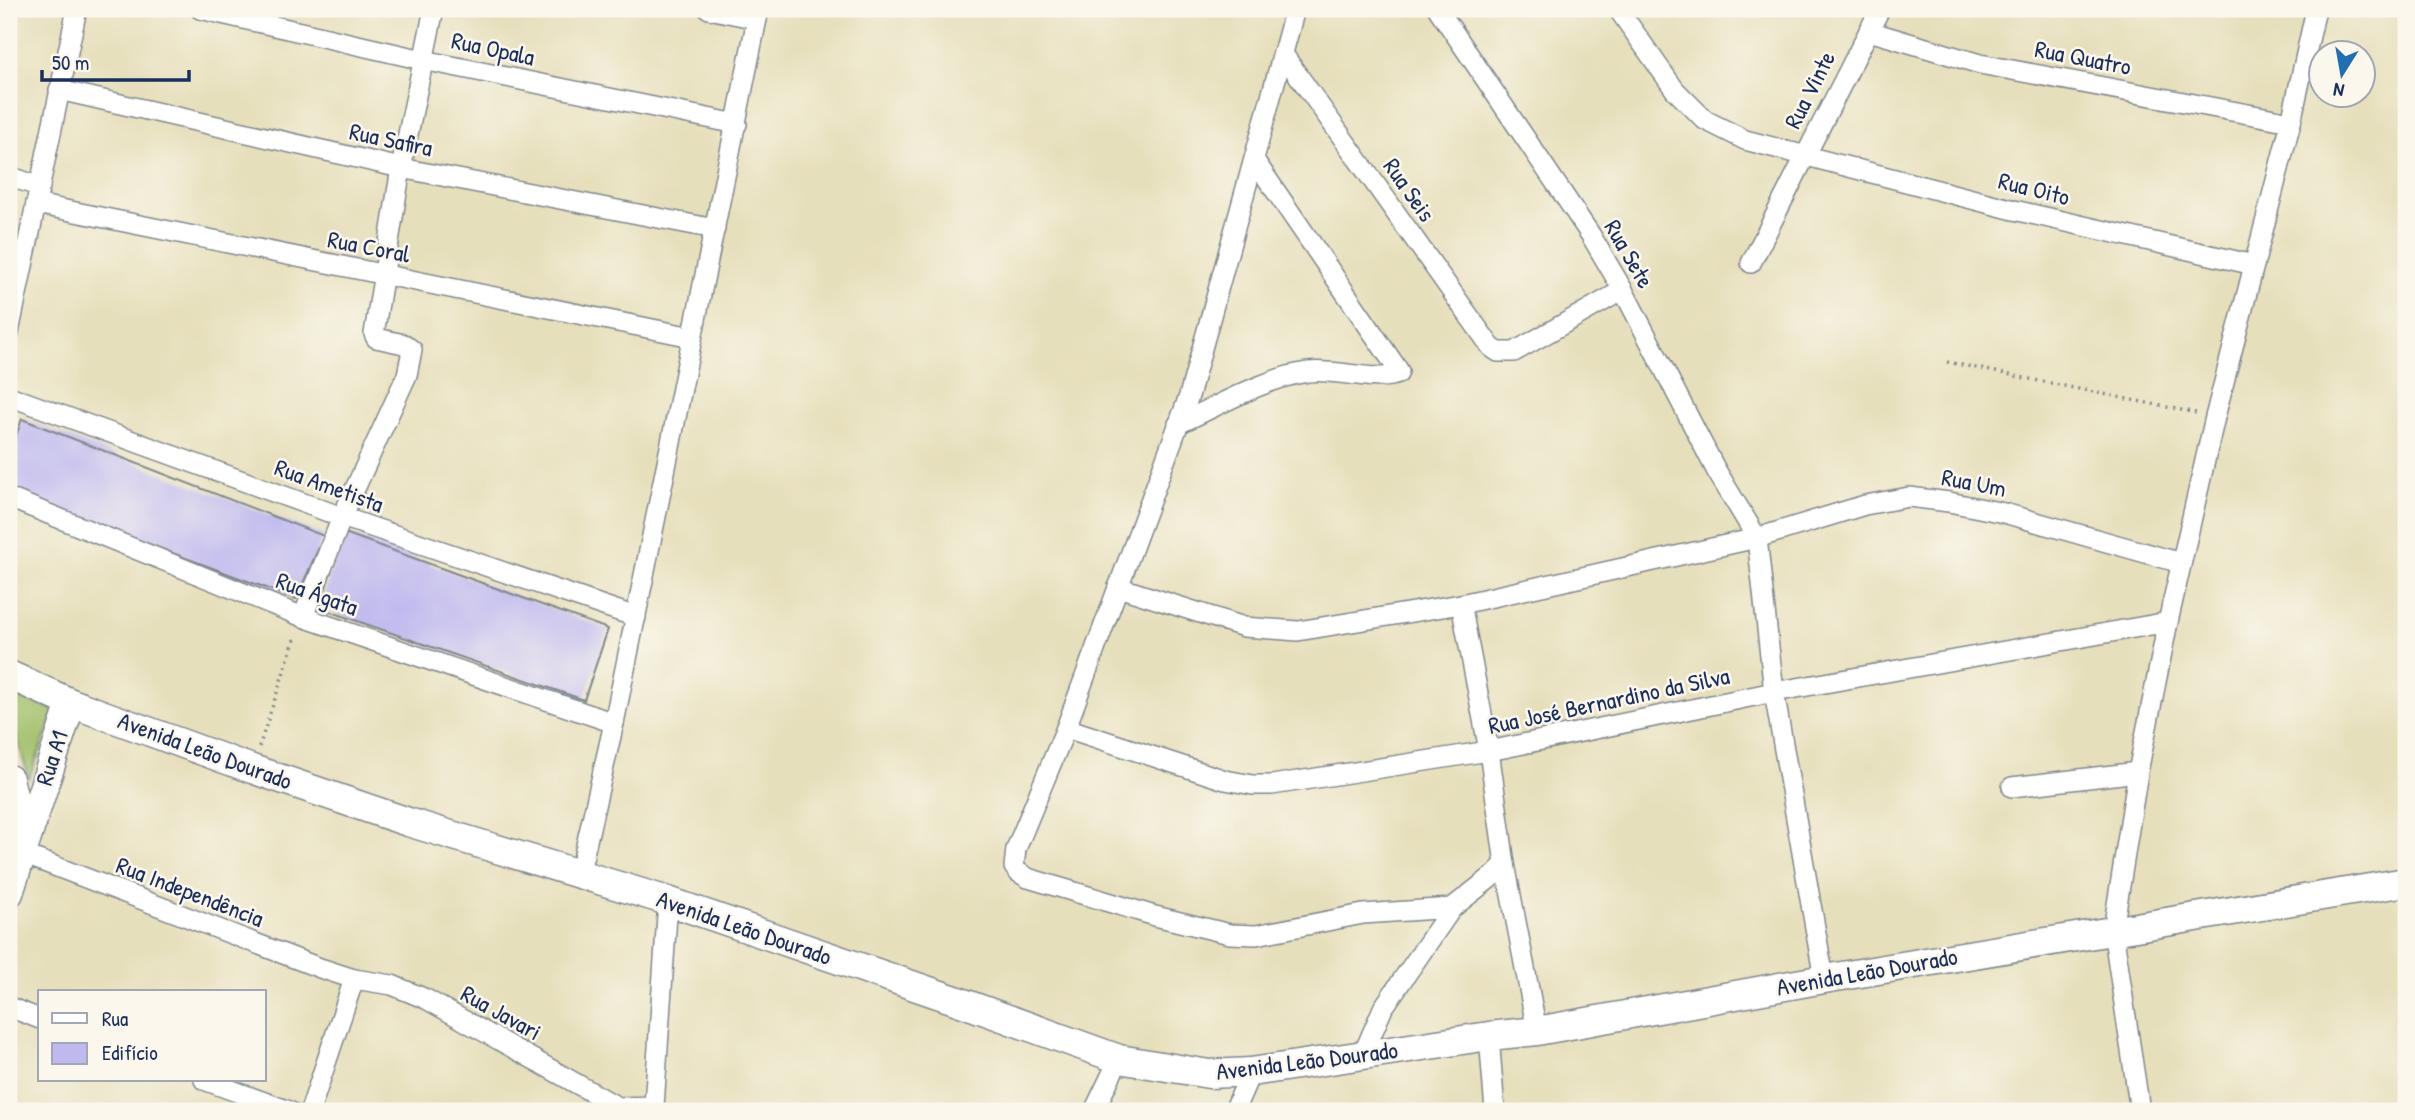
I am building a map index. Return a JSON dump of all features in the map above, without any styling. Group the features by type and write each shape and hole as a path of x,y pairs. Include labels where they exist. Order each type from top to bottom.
{"main road":[{"name":"Avenida Leão Dourado","path":"9,675 71,703 252,769 579,876 668,901 1119,1059 1209,1074 1251,1072 1537,1031 1824,979 2406,881"},
{"name":"Rua A1","path":"9,893 18,848 71,703"},
{"path":"9,779 18,848"}],"street":[{"path":"9,332 77,9"},
{"name":"Rua Opala","path":"200,9 423,60 737,124"},
{"path":"303,617 342,517 407,375 412,355 412,350 404,344 376,338 374,334 401,168 434,9"},
{"path":"579,876 614,723 758,14 709,9"},
{"path":"1295,9 1188,396 1066,727 1013,858 1014,867 1028,878 1155,916 1230,934 1273,933 1363,914 1452,908"},
{"name":"Rua Sete","path":"1438,9 1590,234 1623,290 1716,470 1757,538"},
{"name":"Rua Oito","path":"1618,9 1675,90 1705,120 1745,140 2014,211 2253,265"},
{"name":"Rua Vinte","path":"1751,263 1880,9"},
{"path":"2140,1111 2113,930 2138,772 2168,622 2215,417 2291,122 2316,9"},
{"name":"Rua Quatro","path":"1869,31 1980,64 2291,122"},
{"name":"Rua Seis","path":"1283,54 1491,347 1498,352 1514,352 1623,290"},
{"name":"Rua Safira","path":"59,90 401,168 715,229"},
{"path":"1178,424 1265,385 1306,372 1327,370 1384,376 1398,374 1399,371 1255,161"},
{"name":"Rua Coral","path":"9,176 38,195 383,274 692,337"},
{"name":"Rua Ametista","path":"9,396 342,517 636,617"},
{"name":"Rua Um","path":"1118,587 1244,627 1297,631 1461,604 1757,538 1865,505 1909,497 2004,513 2181,563"},
{"name":"Rua Ágata","path":"9,498 303,617 614,723"},
{"path":"1757,538 1774,692 1824,979"},
{"path":"1461,604 1489,751 1505,864 1537,1031"},
{"name":"Rua José Bernardino da Silva","path":"1066,727 1225,780 1272,785 1489,751 1774,692 2168,622"},
{"path":"2012,787 2138,772"},
{"name":"Rua Independência","path":"18,848 354,979"},
{"path":"1362,1057 1384,1008 1452,908 1505,864"},
{"path":"618,1109 656,1109 668,901"},
{"path":"310,1111 354,979"},
{"name":"Rua Javari","path":"354,979 392,985 426,999 618,1109"},
{"path":"9,1007 38,1018"},
{"path":"1489,1037 1495,1111"},
{"path":"1094,1111 1119,1059"},
{"path":"1234,1111 1251,1072"},
{"path":"209,1082 289,1111"}],"path":[{"path":"1947,362 2215,417"},
{"path":"252,769 303,617"}],"green space":[{"path":"9,687 55,711 29,779 9,719"}],"building":[{"path":"22,419 324,536 296,599 9,492 9,456"},
{"path":"342,532 608,629 584,700 320,608"}]}
